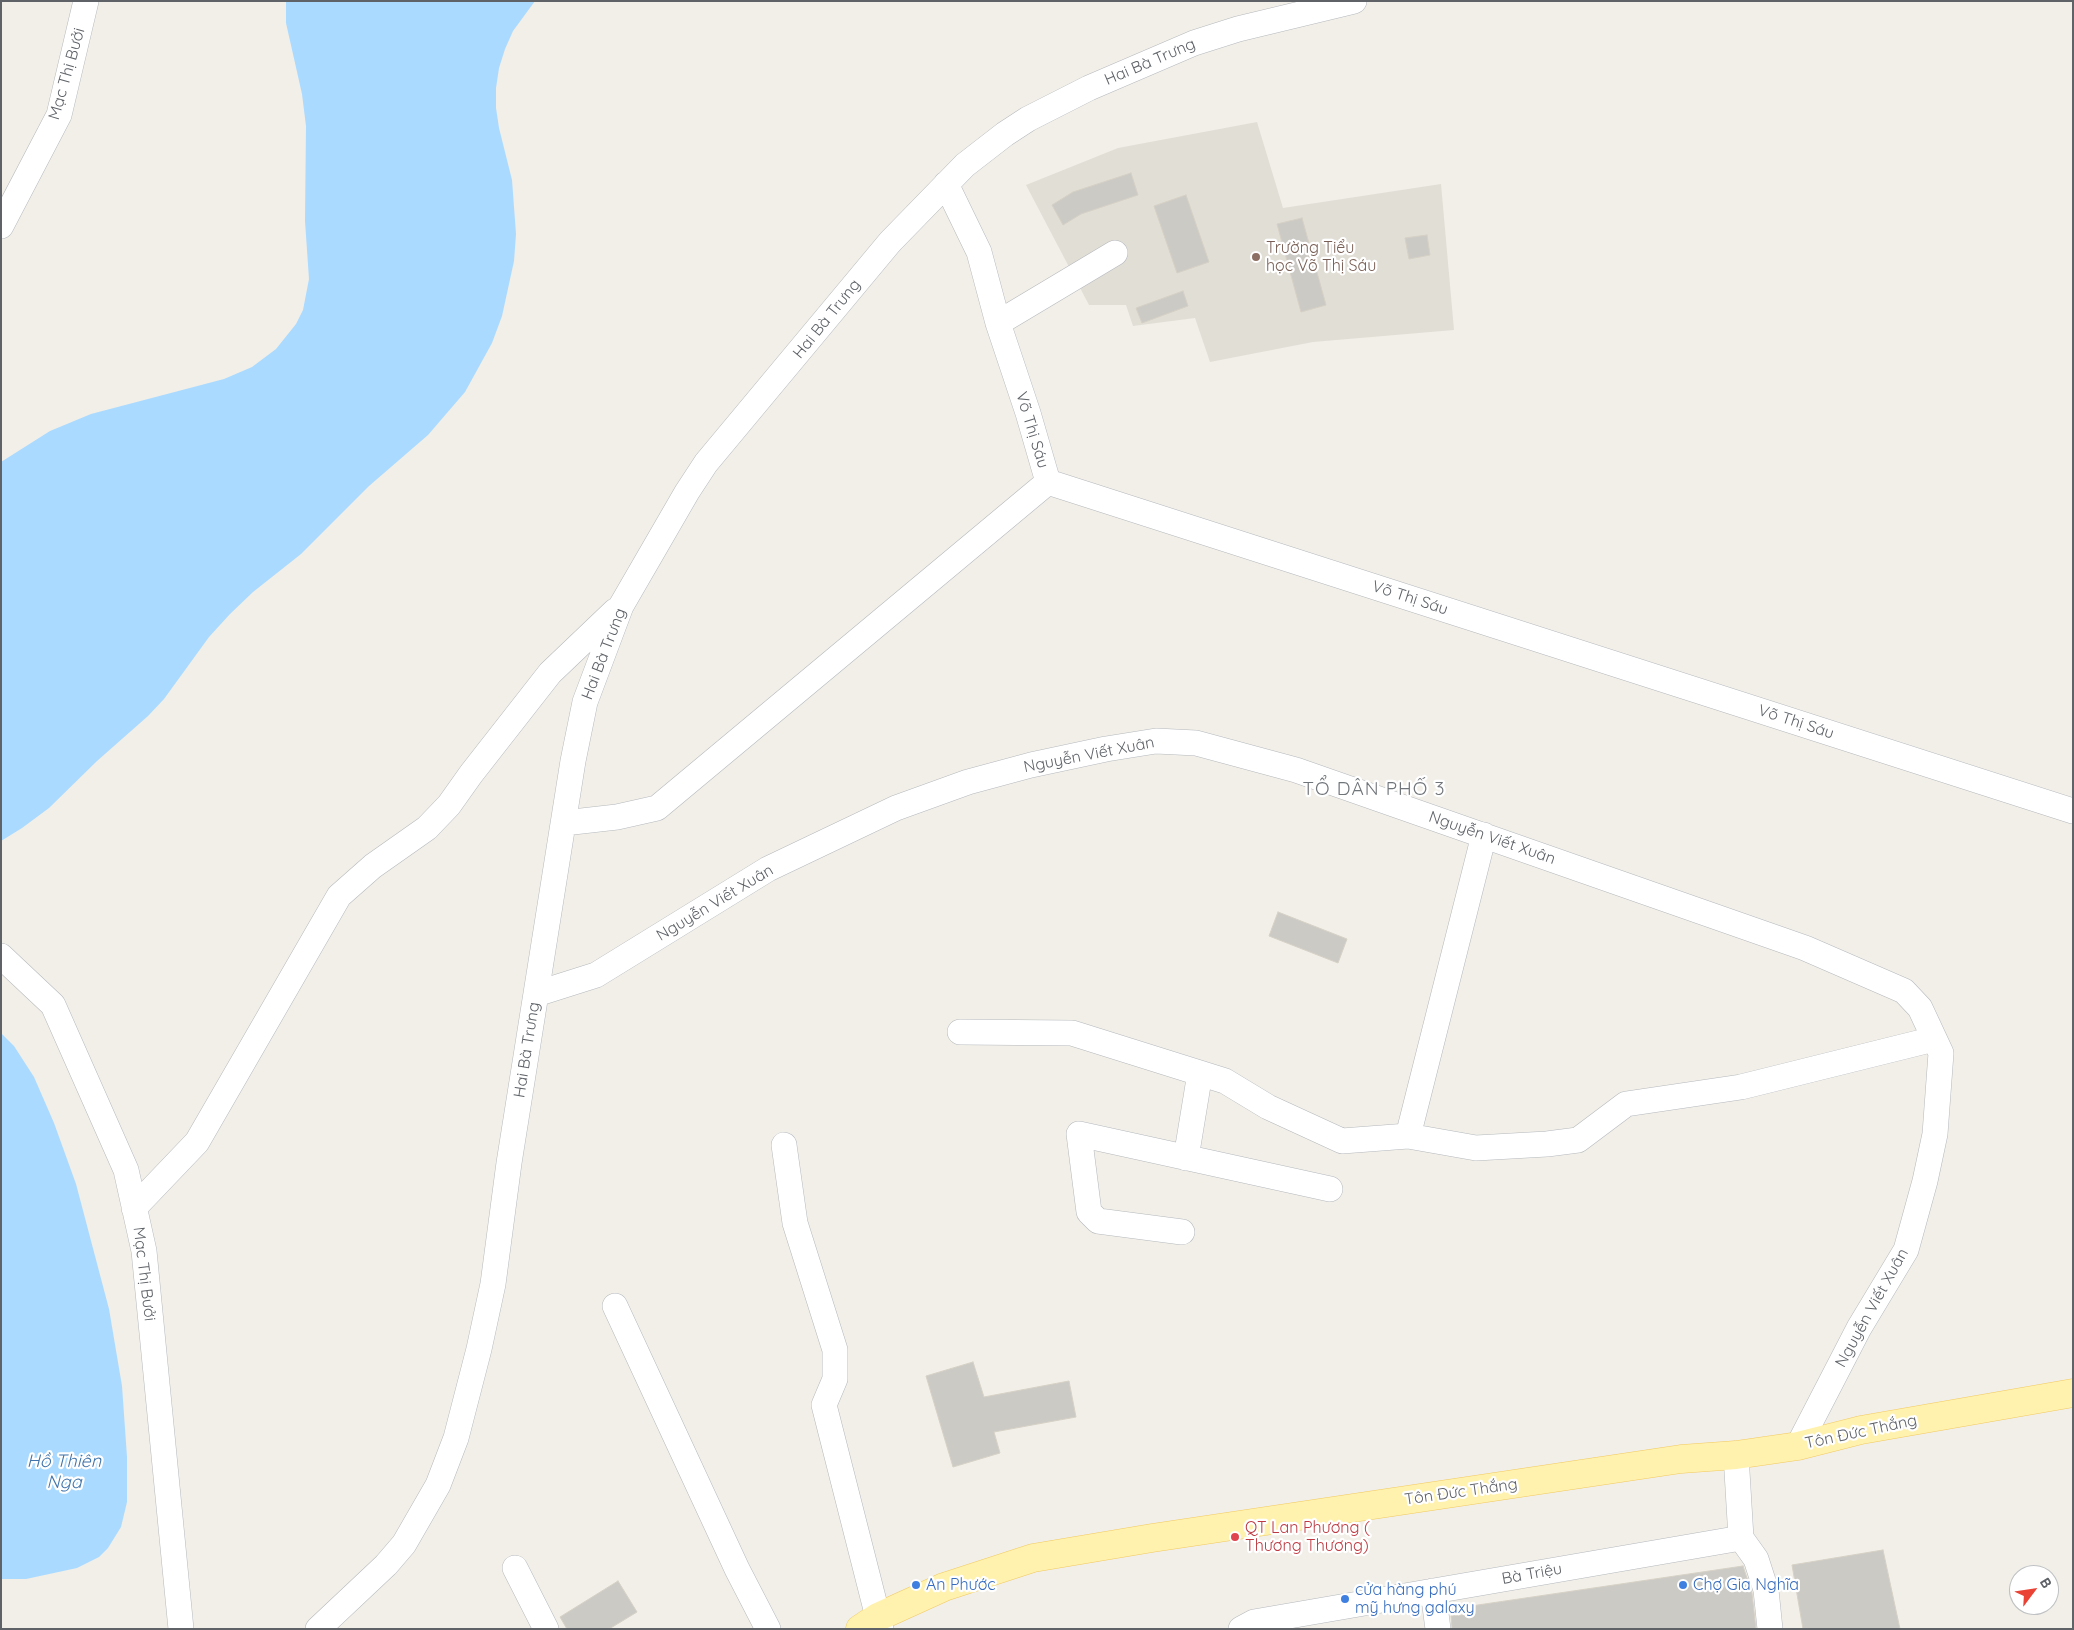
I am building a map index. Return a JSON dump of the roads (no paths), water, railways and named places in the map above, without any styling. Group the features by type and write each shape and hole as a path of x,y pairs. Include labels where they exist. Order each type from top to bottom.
{"main road":[{"name":"Tôn Đức Thắng","path":"873,1625 944,1587 1032,1558 1152,1538 1671,1461 1736,1455 1798,1446 1861,1430 2073,1393"}],"street":[{"name":"Mạc Thị Bưởi","path":"1,226 58,115 86,1"},
{"name":"Hai Bà Trưng","path":"318,1629 386,1565 404,1544 438,1485 456,1438 479,1349 493,1284 509,1163 564,823 572,762 585,702 621,606 665,528 706,463 749,414 890,242 965,165 1005,134 1028,119 1146,62 1194,43 1354,1"},
{"name":"Võ Thị Sáu","path":"946,184 980,252 998,323 1028,413 1048,482 2073,811"},
{"path":"998,323 1115,253"},
{"path":"564,823 617,817 657,808 1048,482"},
{"path":"134,1208 197,1142 339,896 373,866 426,828 450,805 471,774 550,674 621,606"},
{"name":"Nguyễn Viết Xuân","path":"536,994 596,975 768,869 896,808 968,782 1031,765 1106,749 1156,741 1196,742 1296,770 1805,948 1904,991 1920,1008 1941,1053 1935,1134 1925,1182 1906,1250 1859,1328 1798,1446"},
{"path":"1408,1136 1484,836"},
{"name":"Mạc Thị Bưởi","path":"1,956 53,1005 126,1170 144,1251 181,1629"},
{"path":"960,1032 1072,1033 1225,1081 1268,1107 1342,1141 1408,1136 1476,1148 1547,1144 1578,1140 1626,1104 1741,1087 1934,1039"},
{"path":"1186,1158 1200,1073"},
{"path":"1182,1232 1098,1221 1089,1212 1080,1134 1330,1189"},
{"path":"784,1145 795,1223 835,1350 835,1379 824,1406 873,1625"},
{"path":"615,1306 737,1569 768,1629"},
{"path":"1736,1455 1741,1538 1756,1559 1766,1590 1770,1629"},
{"name":"Bà Triệu","path":"1241,1629 1254,1622 1741,1538"},
{"path":"515,1568 546,1629"},
{"path":"1433,1591 1438,1629"}],"water":[{"path":"286,1 535,1 513,31 499,68 496,88 499,128 512,180 516,234 514,261 502,316 492,343 465,392 428,435 369,486 301,554 253,592 230,614 209,637 164,699 148,716 97,761 49,808 1,841 1,462 50,431 91,414 224,379 252,367 276,349 296,324 303,310 309,279 305,221 306,126 302,94 286,23"},
{"name":"Hồ Thiên Nga","path":"1,1033 14,1046 34,1077 54,1123 76,1184 109,1309 122,1386 127,1457 127,1502 121,1527 108,1548 99,1557 77,1568 26,1579 1,1579"}],"place":[{"name":"Trường Tiểu học Võ Thị Sáu","path":"1256,257"},
{"name":"QT Lan Phương ( Thương Thương)","path":"1235,1537"},
{"name":"An Phước","path":"916,1585"},
{"name":"Chợ Gia Nghĩa","path":"1683,1585"},
{"name":"cửa hàng phú mỹ hưng galaxy","path":"1345,1599"}],"district":[{"name":"TỔ DÂN PHỐ 3","path":"1374,789"}]}
